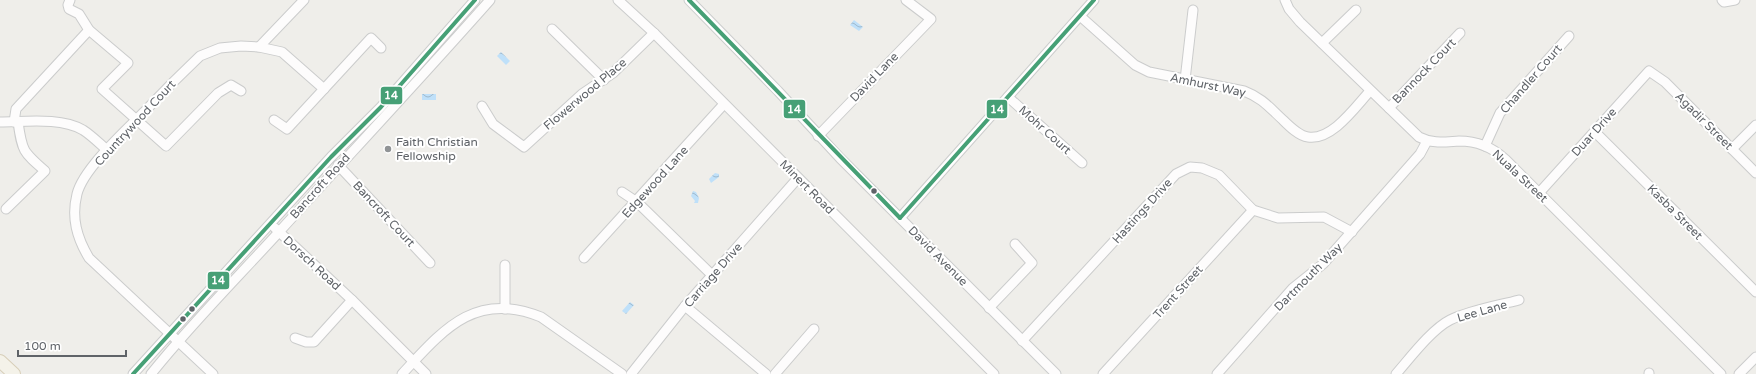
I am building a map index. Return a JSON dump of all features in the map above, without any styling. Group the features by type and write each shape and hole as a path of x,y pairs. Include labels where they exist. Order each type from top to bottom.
{"main road":[{"path":"0,361 14,374"}],"street":[{"path":"70,0 68,5 69,10 79,14 90,30 128,63 102,89 166,146 218,93 231,85 241,91"},
{"path":"259,47 304,0"},
{"name":"Bancroft Road","path":"133,374 331,157 381,106 475,0"},
{"name":"Bancroft Road","path":"152,374 179,340 279,232 338,165 388,115 490,0"},
{"name":"Minert Road","path":"618,0 654,33 994,374"},
{"name":"David Avenue","path":"689,0 778,91 818,136 1056,374"},
{"name":"David Lane","path":"818,136 930,19 906,0"},
{"path":"900,218 1094,0"},
{"path":"1285,0 1295,16 1370,91 1419,137 1427,141"},
{"path":"1722,0 1724,2 1736,0"},
{"path":"1185,80 1193,10"},
{"path":"1322,43 1356,10"},
{"name":"Amhurst Way","path":"1080,16 1135,65 1149,72 1244,91 1258,97 1291,128 1308,137 1323,135 1339,126 1370,91"},
{"path":"552,28 604,80"},
{"path":"6,210 45,171 26,154 21,145 16,122 16,109 90,30"},
{"name":"Flowerwood Place","path":"482,106 493,124 524,147 582,94 604,80 654,33"},
{"name":"Bannock Court","path":"1389,108 1460,34"},
{"name":"Chandler Court","path":"1485,146 1500,113 1569,36"},
{"path":"274,120 287,129 371,38 381,48"},
{"name":"Countrywood Court","path":"213,374 179,340 89,258 79,240 75,214 77,194 83,182 107,150 200,56 220,48 241,46 259,47 282,52 324,89"},
{"name":"Duar Drive","path":"1539,193 1650,71"},
{"name":"Agadir Street","path":"1650,71 1665,82 1756,173"},
{"name":"Mohr Court","path":"1008,97 1082,163"},
{"name":"Edgewood Lane","path":"584,258 637,202 724,104"},
{"path":"0,122 58,122 74,126 83,130 107,150"},
{"path":"1732,149 1756,125"},
{"name":"Kasba Street","path":"1595,132 1756,292"},
{"name":"Nuala Street","path":"1427,141 1435,143 1472,142 1485,146 1505,159 1721,374"},
{"name":"Dartmouth Way","path":"1217,374 1293,288 1323,264 1352,232 1420,154 1427,141"},
{"name":"Bancroft Court","path":"338,165 430,262"},
{"name":"Hastings Drive","path":"1022,341 1176,174 1190,168 1202,168 1219,175 1253,210 1278,218 1324,217 1352,232"},
{"name":"Carriage Drive","path":"631,374 685,306 798,178"},
{"path":"622,192 637,202 712,275"},
{"name":"Trent Street","path":"1103,374 1253,210"},
{"name":"Dorsch Road","path":"271,224 352,300 426,374"},
{"path":"990,308 1032,263 1015,244"},
{"path":"505,265 505,309"},
{"path":"295,338 306,342 314,342 352,300"},
{"name":"Lee Lane","path":"1396,374 1425,341 1449,320 1519,300"},
{"path":"685,306 766,374"},
{"path":"402,374 443,330 456,321 482,311 505,309 529,312 542,317 622,374"},
{"path":"775,374 814,329"},
{"path":"1739,374 1756,357"}],"water":[{"path":"854,20 863,27 859,31 850,25"},
{"path":"501,52 510,61 506,65 497,56"},
{"path":"422,94 436,94 436,100 422,100"},
{"path":"715,173 719,174 719,177 711,183 709,179"},
{"path":"693,191 696,192 699,198 698,203 694,203 695,201 691,196"},
{"path":"630,302 634,305 626,314 622,311"}],"transit line":[{"name":"14","path":"133,374 331,157 381,107 475,0"},
{"name":"14","path":"689,0 900,218"},
{"name":"14","path":"900,218 1094,0"}],"place":[{"name":"Faith Christian Fellowship","path":"388,149"}]}
